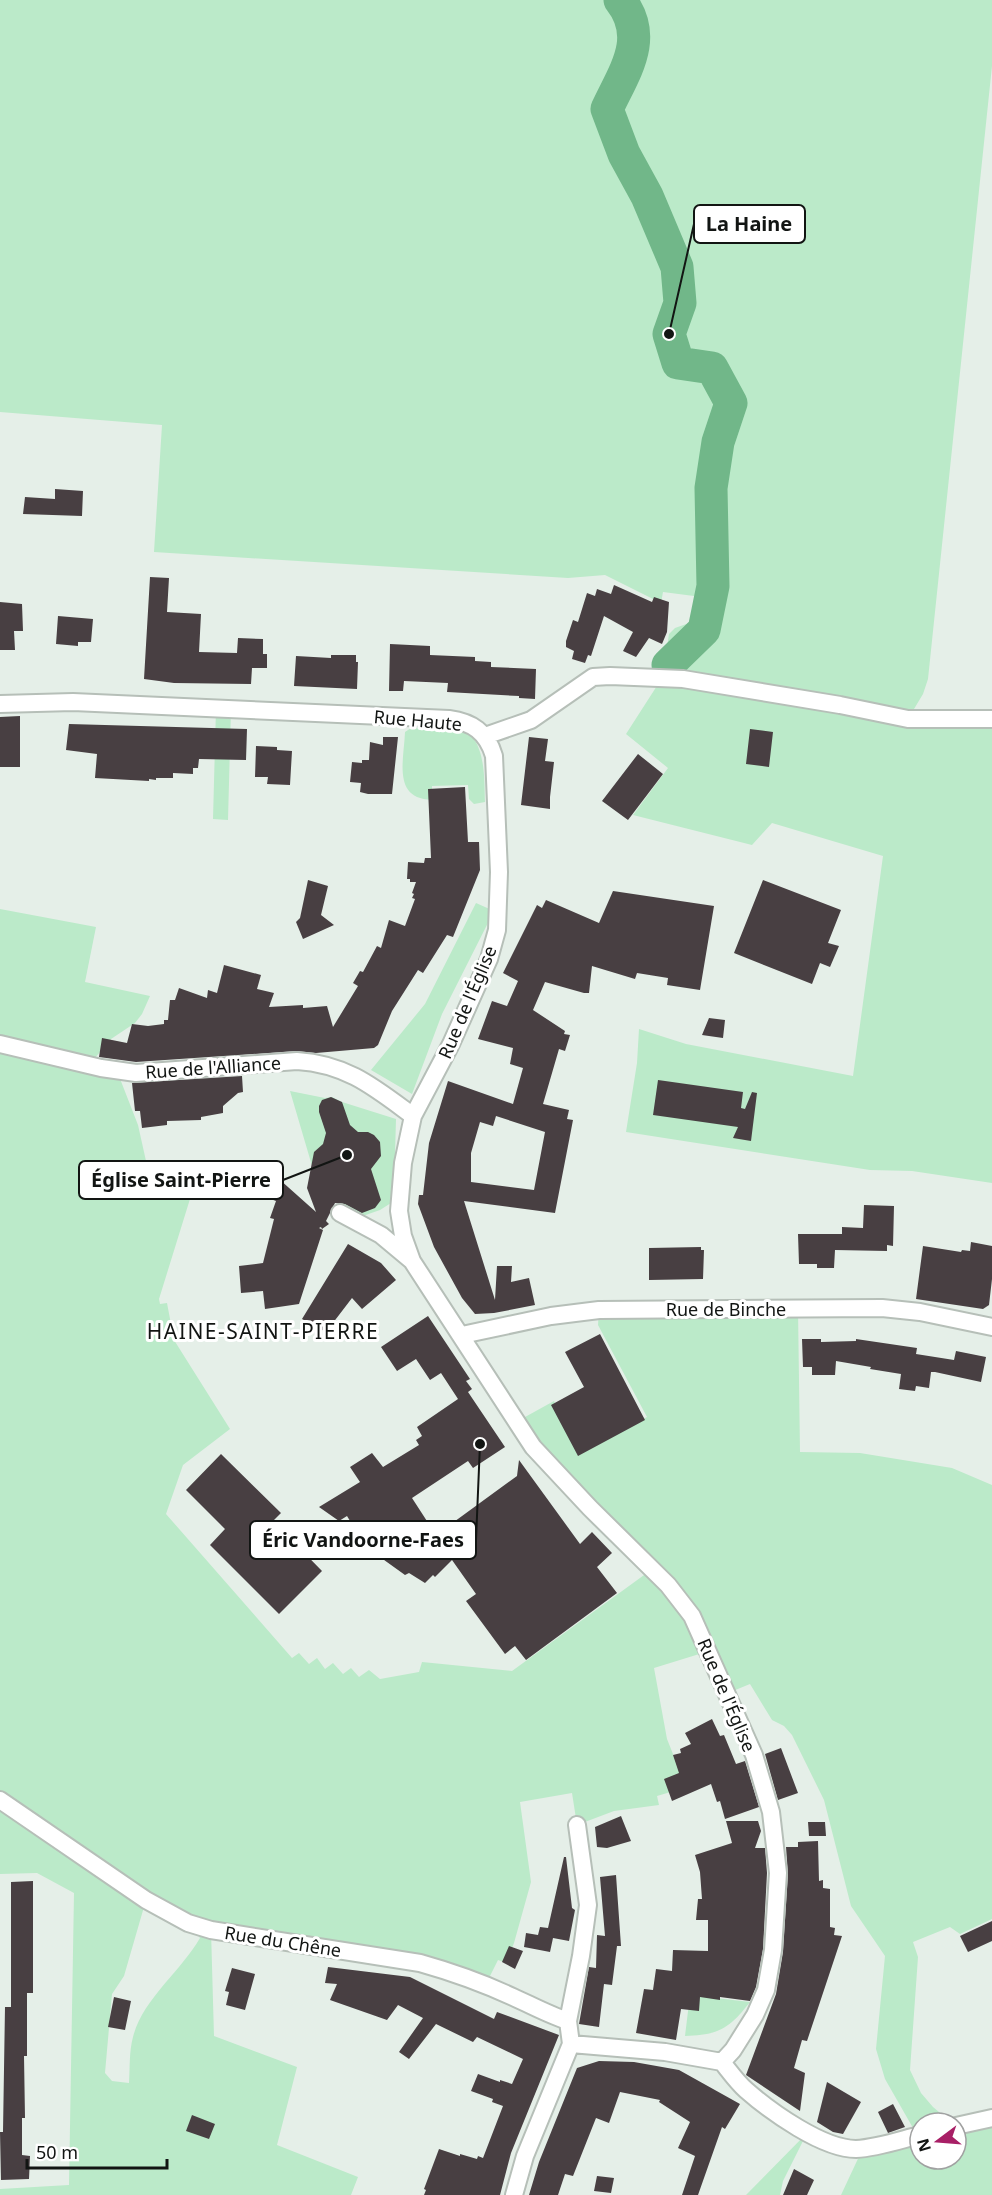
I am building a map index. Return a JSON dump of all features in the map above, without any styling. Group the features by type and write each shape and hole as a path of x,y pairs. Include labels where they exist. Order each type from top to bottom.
{"street":[{"name":"Rue Haute","path":"0,704 73,702 449,719 463,721 474,726 485,736 531,720 593,677 610,676 683,679 840,705 908,719 992,719"},
{"name":"Rue de l'Église","path":"485,736 494,756 499,872 496,930 489,959 451,1044 413,1116 403,1163 399,1211 403,1236 412,1261 533,1447 590,1508 668,1585 692,1616 754,1755 771,1812 778,1874 773,1950 766,1990 755,2015 733,2050 722,2062"},
{"name":"Rue de l'Alliance","path":"0,1044 101,1068 136,1072 297,1061 316,1062 361,1078 413,1116"},
{"name":"Rue de l'Église","path":"340,1214 381,1235 412,1261"},
{"name":"Rue de Binche","path":"462,1335 539,1318 599,1310 882,1308 920,1312 992,1327"},
{"name":"Rue du Chêne","path":"0,1800 146,1900 188,1923 211,1930 420,1962 452,1972 568,2021"},
{"path":"514,2195 525,2156 571,2044 568,2021 588,1905 578,1825"},
{"path":"571,2044 665,2052 722,2062 745,2089 757,2099 807,2133 832,2145 863,2148 908,2138"},
{"path":"968,2123 992,2118"}],"green space":[{"path":"0,0 992,0 992,66 928,679 923,694 908,719 992,719 992,1183 912,1171 870,1170 626,1132 637,1063 639,1029 686,1044 853,1076 883,856 772,823 752,845 633,815 668,768 626,734 662,678 669,634 675,628 692,622 694,596 663,592 661,603 605,575 568,578 154,552 162,425 0,412"},
{"path":"216,708 231,709 228,820 213,819"},
{"path":"417,724 454,726 465,730 473,737 482,757 485,802 474,804 469,799 468,785 432,786 432,800 419,798 411,793 403,776 405,732"},
{"path":"476,903 494,911 442,1014 412,1094 371,1070 425,1004"},
{"path":"0,909 96,927 85,982 150,996 135,1023 111,1039 89,1065 117,1071 138,1125 148,1170 169,1194 181,1181 194,1186 159,1299 160,1304 167,1303 174,1340 230,1429 183,1465 166,1514 292,1658 299,1653 309,1664 317,1658 325,1669 333,1663 343,1674 351,1668 359,1677 369,1670 380,1679 419,1672 422,1662 512,1671 651,1570 516,1422 554,1401 581,1452 647,1417 598,1325 599,1310 798,1309 800,1452 860,1453 952,1468 992,1485 992,1919 960,1934 950,1927 913,1942 918,1957 910,2070 921,2093 938,2111 908,2111 908,2119 885,2079 876,2049 885,1956 851,1906 824,1800 792,1735 784,1726 772,1720 750,1684 728,1693 709,1651 654,1668 667,1739 681,1774 674,1791 657,1796 659,1805 614,1811 577,1825 572,1793 520,1802 531,1882 506,1963 498,1960 485,1986 452,1972 211,1930 214,2036 297,2067 277,2145 358,2177 351,2195 0,2195 0,2189 69,2185 74,1893 37,1873 0,1874","holes":["146,1900 188,1923 200,1938 153,1998 138,2023 131,2048 129,2083 112,2081 105,2073 112,1994 124,1976"]},
{"path":"290,1091 325,1098 332,1097 396,1119 394,1188 391,1203 380,1210 357,1218 342,1208 315,1176"},
{"path":"690,1995 750,2002 730,2024 723,2028 707,2034 685,2036"},
{"path":"992,2118 992,2195 841,2195 863,2148 908,2137 908,2171 968,2171 968,2123"},
{"path":"807,2133 783,2181 780,2195 746,2195"}],"building":[{"path":"55,489 83,491 82,516 23,514 25,497 55,499"},
{"path":"150,577 169,578 167,612 201,614 199,652 237,653 238,638 263,639 263,654 267,654 267,668 252,668 251,684 174,683 144,679"},
{"path":"614,585 652,602 654,597 669,602 667,632 662,644 649,638 636,657 623,651 633,632 604,616 591,656 588,655 585,663 572,659 574,651 566,647 566,641 573,620 578,622 587,593 595,596 597,589 611,594"},
{"path":"0,602 22,604 23,631 14,631 15,650 0,650"},
{"path":"58,616 93,619 91,642 78,642 78,646 56,644"},
{"path":"390,644 430,646 430,655 475,657 475,661 491,662 491,667 536,669 535,699 447,692 448,683 404,681 403,691 389,691"},
{"path":"331,655 356,655 357,689 294,686 296,656 331,658"},
{"path":"20,716 20,767 0,767 0,717"},
{"path":"69,724 247,729 246,760 199,759 198,768 193,768 193,774 173,773 173,778 156,778 156,780 149,779 149,781 95,778 97,754 66,750"},
{"path":"750,729 773,732 769,767 746,764"},
{"path":"383,737 398,737 392,794 360,792 361,783 350,782 352,762 362,763 362,760 369,760 370,742 383,745"},
{"path":"529,737 548,739 545,761 554,762 550,809 521,805"},
{"path":"256,746 277,747 277,750 292,751 290,785 267,784 268,777 255,777"},
{"path":"638,754 663,774 628,820 602,801"},
{"path":"465,787 468,842 479,842 480,870 453,937 447,935 423,973 418,970 392,1011 378,1045 374,1048 136,1062 99,1057 102,1038 127,1043 132,1024 148,1026 164,1024 164,1020 168,1020 170,1000 175,1000 179,988 207,998 208,990 217,993 224,965 261,975 257,989 274,993 269,1007 327,1006 333,1027 358,986 353,983 360,971 363,972 377,946 381,948 389,920 405,926 415,899 412,898 414,894 412,893 416,882 410,882 410,879 407,879 408,862 424,863 425,858 431,858 428,789"},
{"path":"308,880 328,886 321,915 334,925 303,939 296,922 300,918"},
{"path":"763,880 841,910 828,943 839,946 830,967 820,963 812,984 734,953"},
{"path":"613,891 714,906 700,990 667,985 668,978 637,973 635,979 592,966 589,993 545,982 533,1010 565,1031 564,1034 570,1035 565,1051 559,1049 543,1104 569,1110 567,1119 573,1120 555,1213 464,1201 495,1300 497,1266 512,1266 511,1282 529,1278 535,1305 494,1313 475,1314 462,1298 434,1247 418,1204 419,1195 423,1195 429,1143 448,1081 513,1104 523,1068 510,1064 513,1048 478,1039 492,1001 507,1006 518,981 503,973 537,905 542,908 546,900 599,923","holes":["496,1116 545,1132 534,1190 471,1182 471,1153 480,1122 493,1126"]},
{"path":"709,1018 725,1020 723,1038 702,1035"},
{"path":"242,1076 243,1092 238,1093 223,1106 223,1113 201,1117 201,1120 167,1121 167,1125 142,1128 140,1111 135,1111 132,1083"},
{"path":"658,1080 743,1092 741,1108 745,1109 752,1092 757,1093 751,1141 733,1138 738,1127 653,1115"},
{"path":"331,1097 342,1102 350,1125 358,1132 368,1132 374,1135 380,1142 381,1156 371,1169 381,1200 375,1208 362,1213 345,1204 335,1203 326,1221 329,1224 322,1229 319,1228 323,1230 299,1304 265,1309 263,1291 241,1293 239,1266 263,1263 274,1219 270,1218 276,1201 260,1195 266,1179 277,1184 279,1179 316,1212 307,1188 314,1152 323,1144 326,1133 319,1106 322,1100"},
{"path":"864,1205 894,1206 893,1246 887,1245 887,1251 835,1250 834,1268 817,1268 817,1264 799,1264 798,1234 842,1234 842,1227 863,1228"},
{"path":"971,1242 992,1246 989,1305 983,1309 916,1299 923,1246 961,1252 962,1250 970,1251"},
{"path":"348,1244 381,1263 396,1280 362,1309 352,1298 326,1332 302,1319"},
{"path":"701,1247 701,1250 704,1250 703,1279 649,1280 649,1248"},
{"path":"428,1316 470,1379 466,1381 472,1389 468,1392 505,1447 473,1468 468,1461 412,1498 436,1535 517,1476 519,1460 580,1544 592,1532 612,1553 597,1567 617,1593 526,1660 515,1646 505,1654 466,1601 476,1594 452,1560 435,1577 433,1575 425,1583 409,1573 405,1575 366,1547 347,1516 339,1521 319,1507 360,1482 350,1467 372,1453 383,1467 419,1445 416,1440 422,1436 417,1427 458,1399 441,1373 430,1380 416,1359 397,1371 381,1347"},
{"path":"600,1334 645,1420 578,1456 551,1405 584,1387 565,1352"},
{"path":"802,1339 821,1339 821,1342 856,1341 856,1339 917,1348 916,1354 954,1360 956,1351 986,1357 981,1382 931,1372 929,1388 916,1386 915,1391 899,1389 901,1374 836,1361 835,1375 812,1375 812,1367 803,1367"},
{"path":"221,1454 281,1513 273,1521 322,1571 279,1614 210,1545 225,1529 186,1490"},
{"path":"712,1719 720,1736 724,1735 736,1764 745,1761 759,1807 725,1819 720,1801 717,1802 711,1784 672,1801 664,1779 679,1773 673,1755 681,1753 680,1749 691,1744 685,1733"},
{"path":"781,1748 798,1793 778,1800 765,1754"},
{"path":"621,1816 631,1841 607,1848 597,1847 595,1827"},
{"path":"726,1821 758,1821 761,1831 755,1848 765,1848 767,1873 763,1949 756,1987 750,2001 700,1997 699,2011 681,2009 676,2040 636,2033 644,1989 653,1990 656,1969 672,1971 673,1950 708,1951 708,1920 696,1920 698,1899 702,1899 700,1872 695,1855 732,1843"},
{"path":"808,1822 825,1822 826,1836 809,1836"},
{"path":"818,1841 819,1881 823,1880 823,1888 830,1889 830,1927 835,1928 834,1935 842,1936 807,2041 802,2040 794,2068 805,2073 800,2111 746,2075 776,1994 783,1952 788,1874 786,1847 798,1847 798,1842"},
{"path":"564,1857 566,1857 572,1908 575,1910 569,1941 553,1938 550,1952 524,1947 526,1933 538,1935 540,1927 548,1928"},
{"path":"616,1875 621,1946 617,1946 612,1985 604,1984 599,2027 579,2024 589,1967 596,1968 597,1935 605,1936 600,1877"},
{"path":"33,1881 33,1993 27,1993 27,2056 24,2056 25,2118 22,2118 22,2155 30,2156 29,2179 1,2180 0,2132 3,2132 5,2007 11,2007 11,1882"},
{"path":"992,1921 992,1941 968,1952 960,1936"},
{"path":"509,1946 523,1951 515,1969 502,1962"},
{"path":"328,1967 410,1977 494,2019 497,2012 559,2035 511,2153 500,2195 424,2195 426,2190 424,2189 439,2149 460,2156 460,2154 477,2159 478,2156 483,2158 503,2106 492,2102 493,2099 471,2091 478,2074 512,2084 523,2059 477,2037 473,2042 436,2024 409,2059 399,2052 423,2018 398,2005 387,2020 330,2000 337,1984 325,1983"},
{"path":"232,1968 255,1974 245,2010 226,2005 229,1992 225,1991"},
{"path":"114,1997 131,2001 125,2030 108,2027"},
{"path":"599,2061 634,2062 679,2070 740,2104 725,2129 722,2127 698,2195 682,2195 695,2156 678,2148 690,2122 659,2102 660,2100 620,2092 609,2123 596,2118 573,2176 565,2174 558,2195 529,2195 539,2162 577,2068"},
{"path":"827,2082 861,2102 843,2134 833,2132 817,2122"},
{"path":"893,2104 905,2127 888,2133 878,2112"},
{"path":"192,2115 215,2124 209,2139 186,2131"},
{"path":"794,2169 814,2180 807,2195 783,2195"},
{"path":"597,2176 614,2178 611,2193 594,2191"}],"waterway":[{"path":"620,0 629,14 634,41 626,68 607,109 624,154 647,196 677,267 680,303 669,334 678,363 712,368 731,403 718,442 711,488 713,586 704,630 668,665"}],"place":[{"name":"La Haine","path":"669,334"},
{"name":"Église Saint-Pierre","path":"347,1155"},
{"name":"Éric Vandoorne-Faes","path":"480,1444"}],"district":[{"name":"HAINE-SAINT-PIERRE","path":"263,1331"}]}
